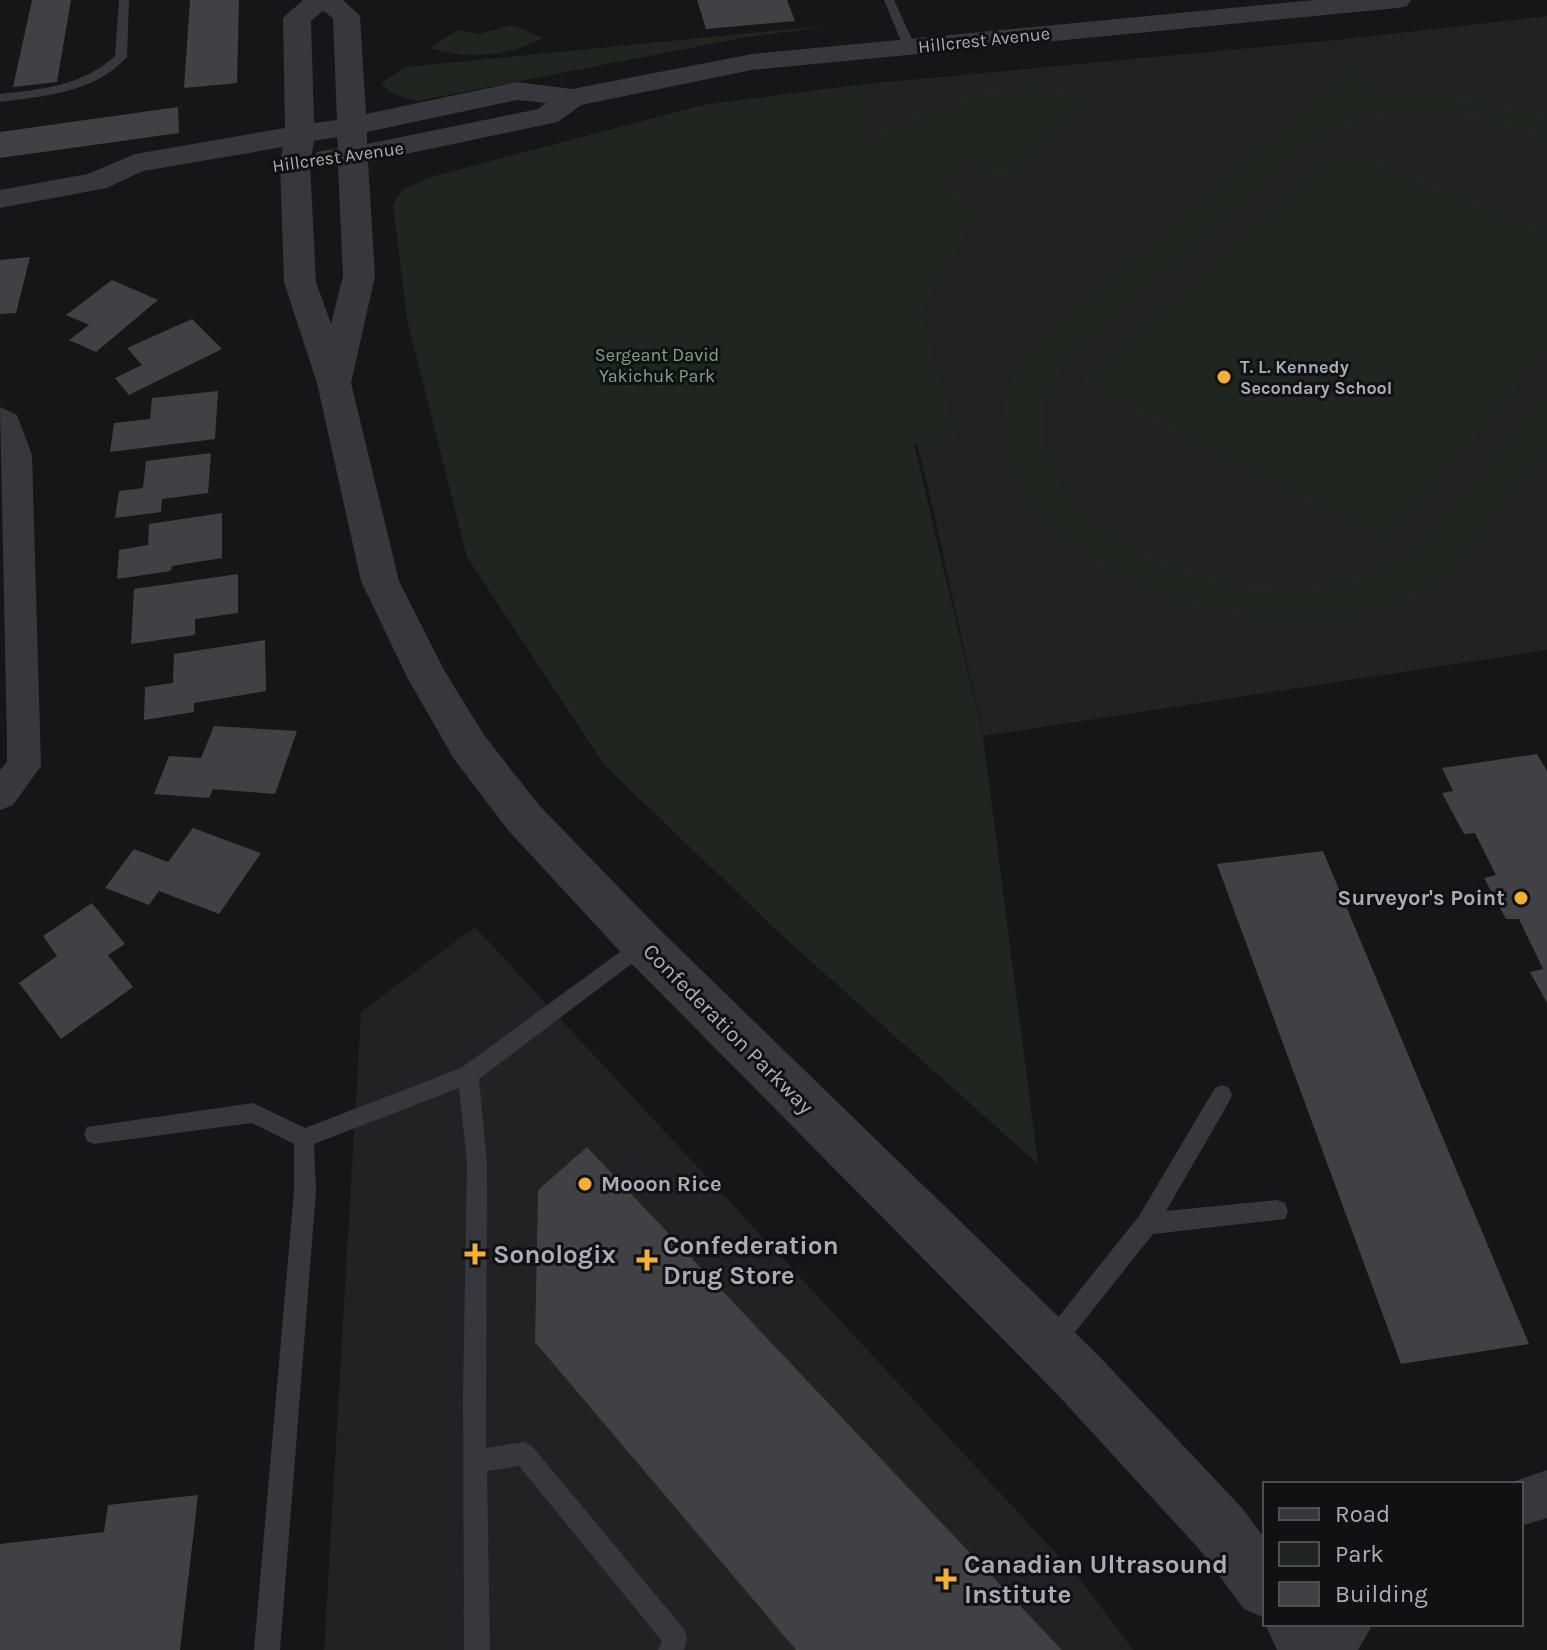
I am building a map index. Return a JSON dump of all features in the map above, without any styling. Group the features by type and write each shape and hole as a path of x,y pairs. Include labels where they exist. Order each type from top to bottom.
{"street":[{"name":"Confederation Parkway","path":"320,0 297,18 300,282 334,383 380,581 428,679 469,747 523,817 643,944 1048,1347 1221,1529 1263,1585"},
{"name":"Confederation Parkway","path":"327,0 346,16 359,276 334,383"},
{"name":"Hillcrest Avenue","path":"0,199 96,182 130,185 352,140 402,148 548,116 572,98 752,62 1398,0"},
{"path":"0,417 7,422 17,455 24,766 0,795"},
{"path":"1523,1501 1547,1494"},
{"path":"1297,1626 1316,1650"},
{"path":"1323,1650 1346,1626"}],"lane":[{"path":"0,98 57,92 106,74 121,57 124,0"},
{"path":"889,0 910,48"},
{"path":"94,1134 253,1113 304,1138 468,1075 643,944"},
{"path":"468,1075 477,1163 477,1650"},
{"path":"1048,1347 1147,1224 1222,1095"},
{"path":"267,1650 305,1191 304,1138"},
{"path":"1147,1224 1277,1211"},
{"path":"475,1461 524,1454 675,1638 671,1650"}],"shaded area":[{"name":"T. L. Kennedy Secondary School","path":"1547,16 1547,650 983,736 932,504 868,250 865,84 1346,39"},
{"path":"475,927 1079,1578 1133,1650 324,1650 361,1012"}],"green space":[{"path":"512,25 543,38 516,49 488,55 459,54 430,48 458,30 479,34"},
{"path":"834,25 742,38 417,101 390,93 381,83 405,67"},
{"path":"1351,68 1380,78 1365,91 1457,98 1502,105 1547,117 1547,139 1490,121 1434,114 1378,118 1321,136 1066,362 1045,399 1044,442 1064,487 1104,529 1161,562 1229,584 1299,589 1363,577 1413,551 1547,389 1547,452 1448,577 1382,615 1272,621 1180,603 1096,563 1038,519 1008,458 1004,402 1015,367 1046,331"},
{"name":"Sergeant David Yakichuk Park","path":"865,84 866,139 913,115 957,103 969,94 1033,85 1089,95 1012,176 961,167 942,186 981,209 922,312 958,439 914,444 983,736 1038,1164 788,941 605,766 467,557 407,319 393,205 402,190 434,176 703,105"},
{"path":"1340,146 1547,232 1547,353 1387,543 1080,382"}],"building":[{"path":"32,0 71,0 57,82 13,87"},
{"path":"190,0 239,0 237,83 184,88"},
{"path":"697,0 787,0 795,21 706,29"},
{"path":"178,107 179,133 0,158 0,132"},
{"path":"30,257 16,313 0,314 0,260"},
{"path":"112,280 158,300 96,352 69,340 89,325 66,315"},
{"path":"192,319 222,349 129,395 115,378 142,365 127,348"},
{"path":"218,391 215,439 110,452 114,423 150,419 152,398"},
{"path":"211,453 208,493 162,499 161,512 115,518 119,491 143,488 146,461"},
{"path":"222,513 222,558 172,566 171,571 117,579 119,550 148,545 149,524"},
{"path":"238,574 238,613 195,619 195,635 131,644 134,589"},
{"path":"265,640 266,691 194,703 194,712 144,720 145,687 173,683 174,654"},
{"path":"214,726 297,731 275,794 213,789 209,798 154,794 169,756 201,758"},
{"name":"Surveyor's Point","path":"1537,754 1547,771 1547,1003 1530,972 1543,969 1519,919 1506,919 1484,878 1496,875 1475,833 1464,834 1442,793 1453,791 1442,768"},
{"path":"193,828 261,853 219,914 159,891 149,905 105,888 134,849 168,862"},
{"path":"1323,851 1529,1344 1401,1364 1217,864"},
{"path":"92,903 125,944 108,955 133,987 61,1039 19,983 57,956 43,936"},
{"path":"587,1147 1062,1650 796,1650 535,1342 538,1190"},
{"path":"198,1495 180,1650 0,1650 0,1544 104,1532 108,1505"}],"place":[{"name":"T. L. Kennedy Secondary School","path":"1224,377"},
{"name":"Surveyor's Point","path":"1521,898"},
{"name":"Mooon Rice","path":"585,1184"},
{"name":"Sonologix","path":"475,1254"},
{"name":"Confederation Drug Store","path":"647,1260"},
{"name":"Canadian Ultrasound Institute","path":"946,1579"}]}
